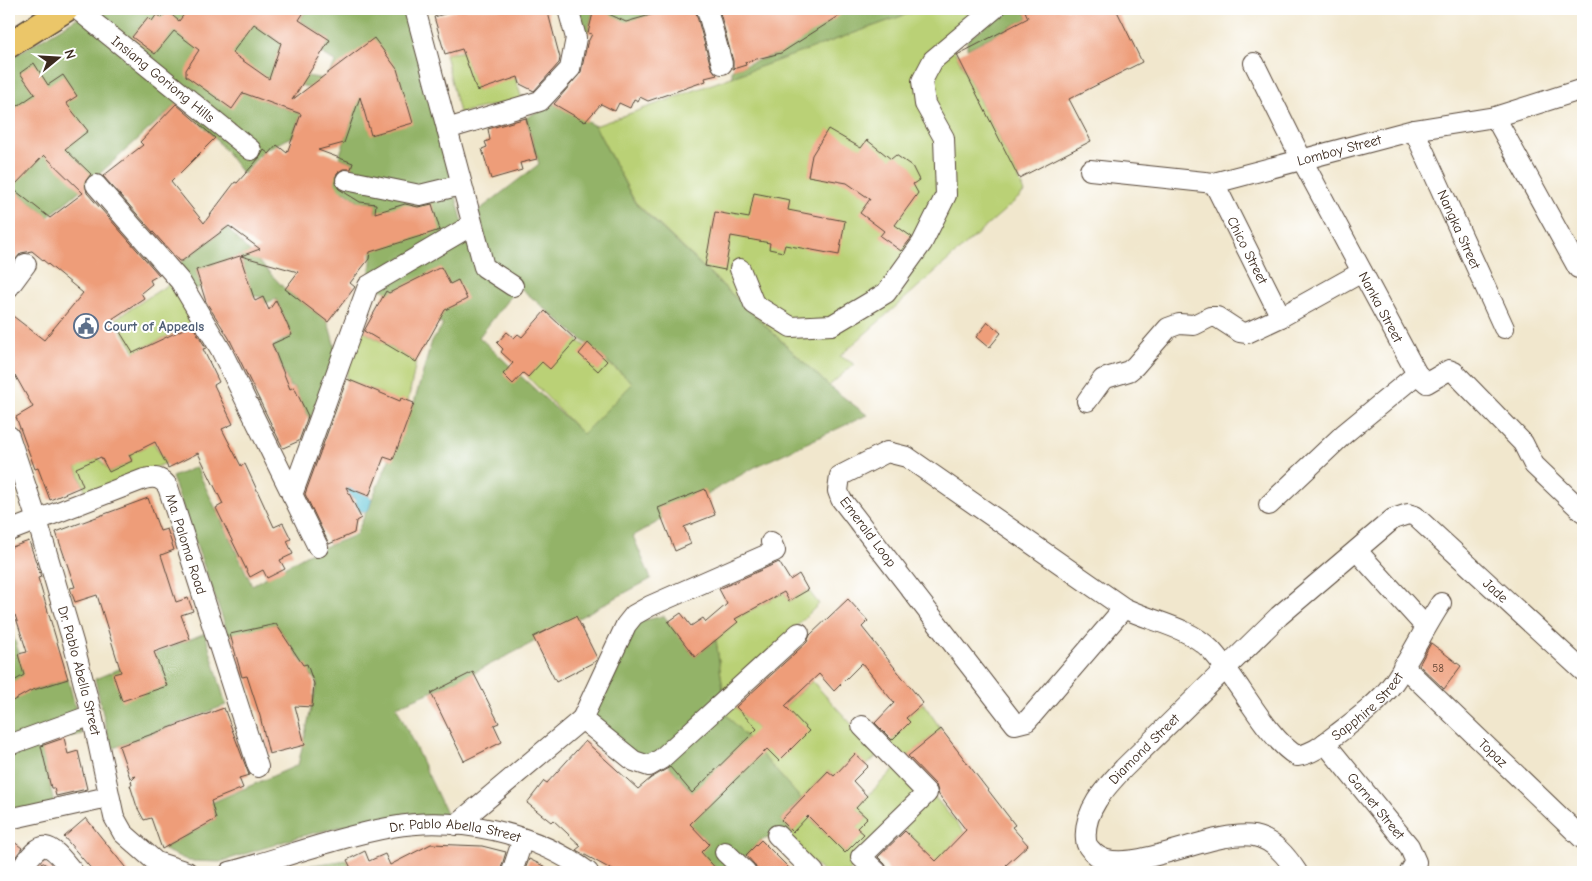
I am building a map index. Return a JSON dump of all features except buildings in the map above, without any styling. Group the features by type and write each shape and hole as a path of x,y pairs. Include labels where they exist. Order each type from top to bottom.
{"main road":[{"path":"12,38 66,9"}],"street":[{"name":"Insiang Goriong Hills","path":"76,9 251,150"},
{"path":"414,9 484,267 513,286"},
{"path":"447,129 540,101 570,69 576,38 568,9"},
{"path":"707,9 722,64"},
{"path":"740,269 754,304 791,326 832,325 886,294 922,243 946,195 944,138 925,104 922,81 933,60 994,9"},
{"name":"Nanka Street","path":"1254,62 1302,160 1417,374"},
{"name":"Lomboy Street","path":"1090,170 1214,183 1414,130 1494,117 1583,89"},
{"path":"1494,117 1578,268"},
{"name":"Nangka Street","path":"1414,130 1504,328"},
{"path":"346,180 420,195 462,185"},
{"name":"Chico Street","path":"1214,183 1281,317"},
{"path":"96,185 180,281 221,350 318,547"},
{"path":"292,495 368,286 472,225"},
{"path":"9,287 26,264"},
{"path":"1087,401 1103,379 1129,371 1135,366 1168,328 1178,324 1194,325 1210,317 1217,317 1240,332 1247,333 1281,317 1362,272"},
{"path":"1269,505 1344,434 1417,374 1428,383 1449,370 1454,372 1522,443 1534,465 1583,512"},
{"name":"Dr. Pablo Abella Street","path":"9,436 37,520 92,715 108,797 114,817 123,833 156,862 185,872"},
{"name":"Emerald Loop","path":"1124,608 1028,721 1015,724 841,499 838,491 840,476 887,452 906,457 1124,608 1146,619 1182,630 1195,637 1226,668"},
{"name":"Ma. Paloma Road","path":"9,531 144,479 152,477 165,482 258,768"},
{"name":"Diamond Street","path":"1291,870 1281,851 1254,836 1223,840 1135,863 1114,866 1099,860 1086,843 1086,827 1092,808 1106,787 1279,616 1358,551 1394,518 1408,514"},
{"name":"Jade","path":"1408,514 1422,522 1583,671"},
{"path":"456,825 582,719 626,625 634,615 650,606 775,551 770,542"},
{"path":"1358,551 1425,626"},
{"name":"Sapphire Street","path":"1226,668 1288,751 1297,756 1306,755 1364,713 1393,684 1425,626 1441,603"},
{"path":"582,719 634,761 649,766 660,760 799,633"},
{"name":"Topaz","path":"1403,666 1583,839"},
{"path":"9,745 92,715"},
{"path":"862,726 927,793 862,857 877,872"},
{"name":"Garnet Street","path":"1325,743 1409,846 1416,862 1410,872"},
{"path":"9,819 108,797"},
{"name":"Dr. Pablo Abella Street","path":"230,872 392,827 456,825 522,839 568,858 588,872"},
{"path":"777,835 814,872"},
{"path":"512,872 522,839"},
{"path":"19,872 31,854 39,848 48,847 56,850 73,872"},
{"path":"725,852 746,872"}],"green space":[{"path":"92,9 233,9 282,44 262,100 301,114 292,137 264,150 243,174 215,138 179,102 95,178 48,217 9,185 9,59"},
{"path":"307,9 406,9 464,227 370,274 376,204 360,202 346,192 328,190 334,173 349,174 353,163 339,157 354,114 324,103 326,94 298,84 301,75 325,79 336,62 322,53 330,40 300,20"},
{"path":"575,9 672,9 641,18 640,29 611,16 593,12 588,33 583,38"},
{"path":"834,9 921,9 732,77 732,69 777,54 838,16"},
{"path":"921,9 983,9 948,38 1018,176 1024,193 840,356 854,364 829,386 635,202 595,126"},
{"path":"1007,9 1024,9 1028,18 967,49 967,40"},
{"path":"467,51 467,62 477,91 514,74 522,99 459,113 445,54"},
{"path":"552,103 595,126 635,203 829,386 867,415 755,467 633,536 651,579 493,663 396,706 448,817 377,818 298,837 220,862 189,861 162,849 216,819 211,803 298,765 317,683 276,624 229,636 172,477 196,467 252,585 311,552 356,535 414,403 432,341 443,325 374,285 464,233 513,293 479,337 583,434 633,383 492,264 478,211 539,164 526,118"},
{"path":"227,228 285,289 328,322 336,351 310,420 294,387 290,387 273,346 292,335 276,299 266,303 263,297 253,296 240,256 196,270 201,287 194,290 179,264"},
{"path":"172,282 196,322 135,352 115,319"},
{"path":"355,331 363,331 416,362 408,401 383,446 383,394 346,379"},
{"path":"568,333 634,383 583,435 528,377"},
{"path":"150,437 166,463 88,497 76,467 99,458 110,472 132,461 128,449 134,445 137,451 147,446"},
{"path":"808,590 819,604 724,697 716,640 738,622 735,619 784,592 789,601"},
{"path":"664,616 695,657 716,640 724,697 652,759 631,753 595,719 595,700 636,622"},
{"path":"9,624 32,691 68,679 82,734 41,744 57,817 9,826"},
{"path":"205,633 226,705 111,749 95,679"},
{"path":"812,681 879,754 867,765 834,776 828,771 801,799 725,713 736,707 759,731"},
{"path":"923,703 941,729 906,758 889,744 909,722 906,718"},
{"path":"725,713 801,799 781,820 793,832 761,840 729,872 719,872 700,852 709,844 680,813 695,796 667,763"},
{"path":"895,768 918,792 849,872 823,872 782,834 793,832 807,816 845,853 863,834 857,828 867,818 856,808"},
{"path":"933,795 964,832 936,862 901,826"},
{"path":"347,860 353,872 303,872 306,866"}],"water":[{"path":"351,488 372,499 369,509 364,512 359,510 354,498 348,497 346,493 347,489"}],"place":[{"name":"Court of Appeals","path":"86,326"}]}
